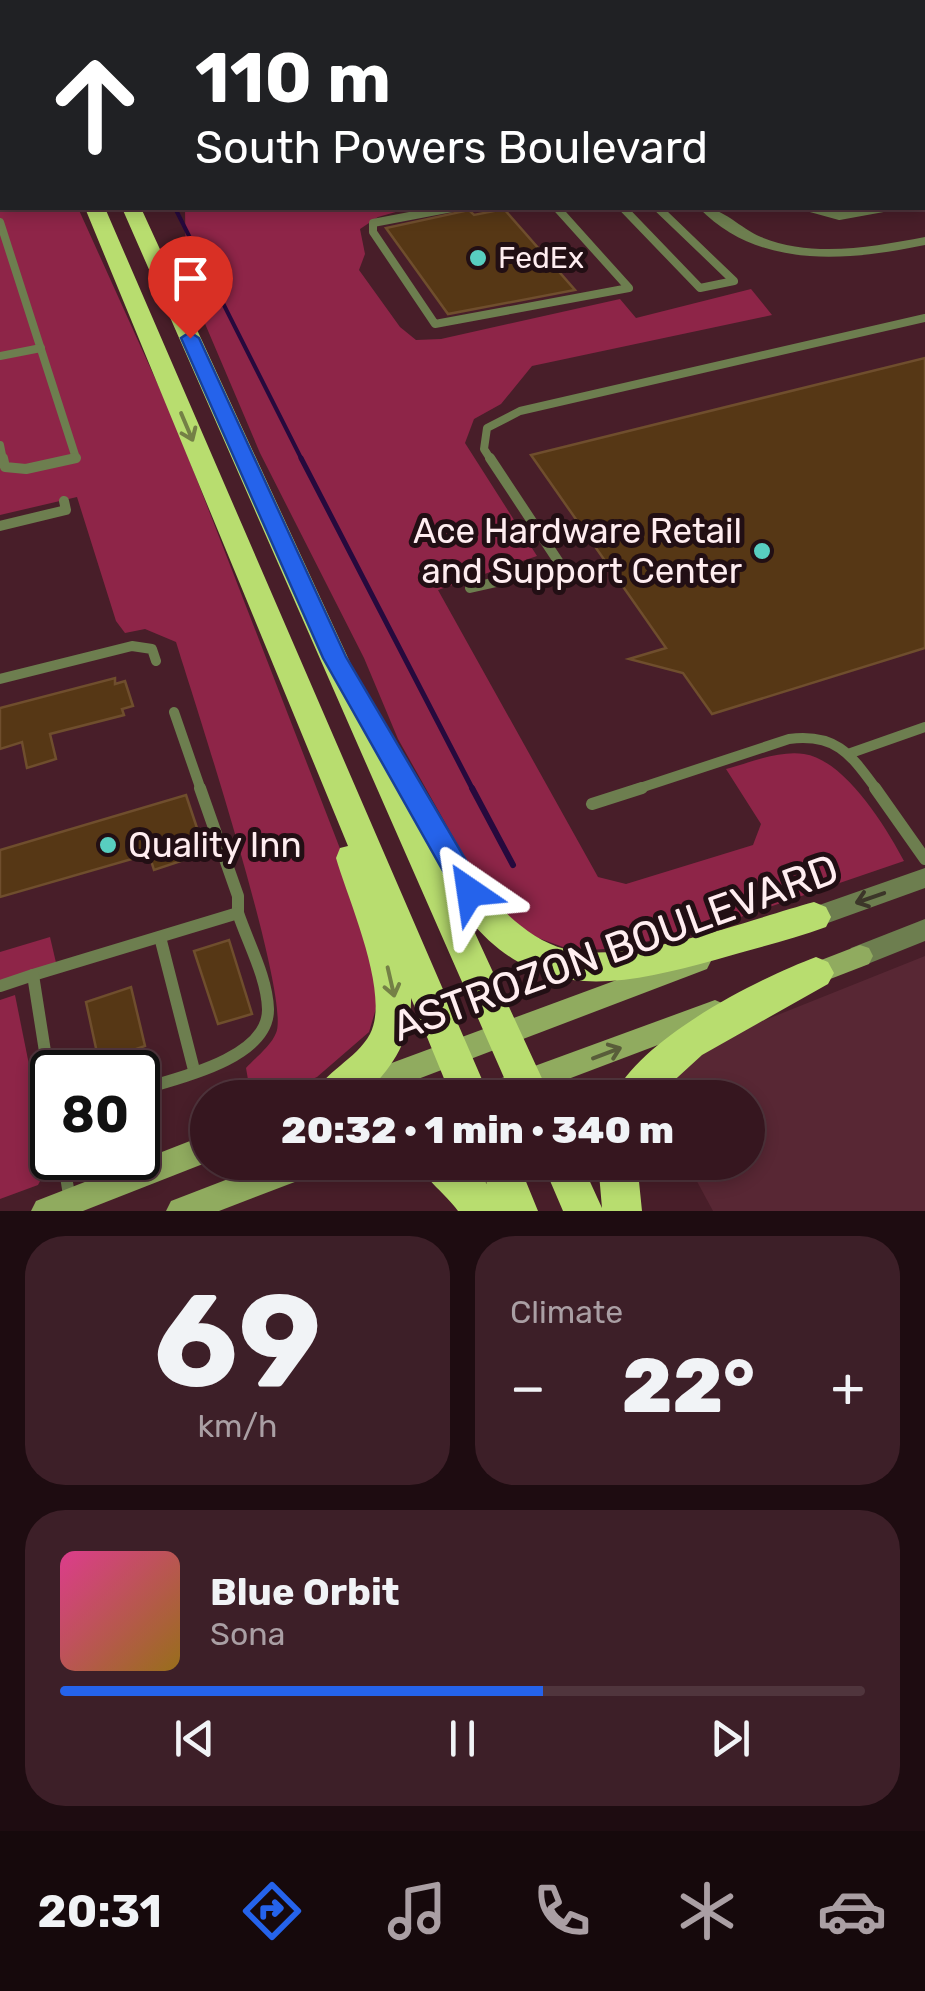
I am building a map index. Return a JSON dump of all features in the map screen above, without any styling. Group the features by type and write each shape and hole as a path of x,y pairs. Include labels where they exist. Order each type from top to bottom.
{"highway":[{"path":"96,210 463,1080"},
{"path":"131,210 524,1080"},
{"path":"243,560 336,812 393,984 396,1008 391,1031 353,1080"},
{"path":"334,658 470,892 497,928 523,948 556,964 593,970 631,967 814,917"},
{"path":"644,1080 665,1058 816,973"},
{"path":"460,1180 483,1211"},
{"path":"505,1180 518,1211"},
{"path":"569,1180 584,1211"},
{"path":"619,1180 622,1211"}],"main road":[{"name":"ASTROZON BOULEVARD","path":"381,1080 814,917"},
{"path":"553,1080 860,956"},
{"path":"58,1206 190,1155"},
{"path":"181,1211 263,1180"}],"street":[{"path":"708,210 753,239 804,253 863,254 925,241"},
{"name":"ASTROZON BOULEVARD","path":"814,917 925,878"},
{"path":"860,956 925,930"}],"lane":[{"path":"441,210 373,223 373,232 435,324 629,288 559,210"},
{"path":"625,210 700,288 734,281 660,210"},
{"path":"817,210 838,216 871,210"},
{"path":"0,222 76,458 26,470 6,467 0,446"},
{"path":"470,588 562,567 484,448 487,428 494,421 520,411 925,318"},
{"path":"0,356 41,348"},
{"path":"0,526 66,510 64,501"},
{"path":"0,679 132,646 152,649 156,662"},
{"path":"160,1082 240,1054 262,1032 269,1012 238,914 238,896 174,712"},
{"path":"848,754 925,727"},
{"path":"592,804 789,739 808,737 831,741 848,754 925,859"},
{"path":"0,986 238,914"},
{"path":"160,937 194,1070"},
{"path":"33,974 45,1050"},
{"path":"58,1206 61,1180"}],"shaded area":[{"path":"0,210 79,210 173,418 358,895 383,985 369,1032 310,1080 248,1080 246,1068 276,1033 277,1009 270,965 238,845 176,642 145,629 125,633 116,621 77,497 0,515"},
{"path":"185,210 403,210 378,217 360,229 365,254 359,270 400,327 416,340 441,339 620,299 636,318 751,289 772,315 532,366 501,404 474,419 465,443 537,556 438,590 598,877 626,884 753,845 761,824 726,769 794,753 819,759 849,782 887,831 904,861 720,924 619,948 574,951 530,935 509,919 469,865 398,739 364,658 260,453 186,279"},
{"path":"50,937 57,967 0,986 0,952"},
{"path":"925,956 925,1211 713,1211 696,1180 765,1180 765,1080 662,1080 667,1071 725,1036"},
{"path":"15,995 30,1070 30,1180 41,1180 38,1185 0,1199 0,1000"}],"building":[{"name":"FedEx","path":"469,210 474,215 505,210 575,290 448,314 386,228"},
{"name":"Ace Hardware Retail and Support Center","path":"925,358 925,648 712,714 683,673 629,659 666,648 531,455"},
{"path":"115,678 115,684 125,681 133,706 122,709 124,715 50,734 56,759 27,768 22,742 0,749 0,708"},
{"name":"Quality Inn","path":"186,795 200,837 179,844 184,860 154,870 149,854 0,897 0,850"},
{"path":"229,940 252,1014 218,1024 194,951"},
{"path":"131,987 145,1046 134,1050 96,1050 86,1002"}],"waterway":[{"path":"176,210 302,460"},
{"path":"301,458 473,790"},
{"path":"472,788 513,865"}],"place":[{"name":"FedEx","path":"478,258"},
{"name":"Ace Hardware Retail and Support Center","path":"762,551"},
{"name":"Quality Inn","path":"108,845"}],"route":[{"path":"190,338 334,658 470,892"}]}
